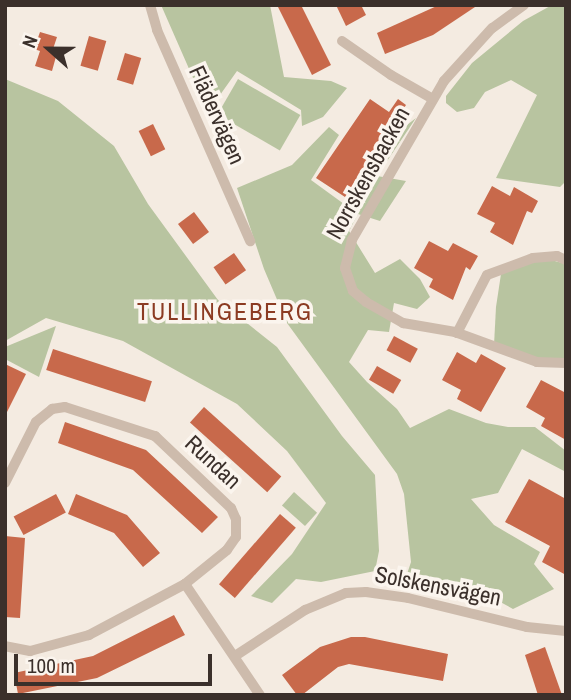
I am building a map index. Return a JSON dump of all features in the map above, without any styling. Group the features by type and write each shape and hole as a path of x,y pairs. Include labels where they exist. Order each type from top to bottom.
{"street":[{"name":"Flädervägen","path":"150,5 157,30 250,241"},
{"name":"Norrskensbacken","path":"523,5 492,29 460,61 433,99 352,240 345,268 349,285 366,302 403,323 457,333 537,362 566,363"},
{"name":"Norrskensbacken","path":"342,41 391,75 433,99"},
{"path":"457,333 487,275 533,258 557,256 566,260"},
{"name":"Rundan","path":"5,483 36,422 52,409 65,407 155,436 231,508 236,519 236,537 227,550 184,584 89,635 30,651 5,646"},
{"path":"184,584 260,695"},
{"name":"Solskensvägen","path":"235,656 305,610 323,600 346,593 366,592 408,598 527,627 566,631"}],"green space":[{"path":"161,5 270,5 284,77 331,81 347,88 323,117 302,126 301,110 237,71 208,112"},
{"path":"552,5 566,5 566,181 560,187 496,178 537,95 511,80 485,92 474,108 457,112 446,103 446,96 472,63 523,21"},
{"path":"5,79 58,101 114,146 148,204 218,300 277,347 342,436 375,475 379,551 375,571 321,582 296,579 272,603 251,596 292,554 326,503 287,451 237,404 123,341 46,318 5,341"},
{"path":"238,79 300,115 280,151 218,115"},
{"path":"416,118 377,176 406,181 380,221 358,214 349,231 375,273 400,259 420,279 430,297 417,309 394,303 389,332 368,330 349,362 397,409 410,428 449,409 486,423 508,427 535,427 566,451 566,472 522,449 498,493 471,499 494,525 540,552 534,564 554,589 513,609 493,598 461,598 404,583 411,562 404,494 397,474 287,323 264,269 237,188 292,165 329,127 339,135 311,180 344,204 390,138"},
{"path":"551,260 566,264 566,359 535,359 494,345 501,274 532,262"},
{"path":"56,326 39,377 5,359 5,347"},
{"path":"294,492 317,513 305,526 282,505"}],"building":[{"path":"277,5 301,5 331,65 312,75"},
{"path":"336,5 361,5 366,15 346,26"},
{"path":"439,5 478,5 433,35 385,54 377,33"},
{"path":"40,32 57,37 52,52 57,53 52,71 35,66 40,51 34,49"},
{"path":"89,36 106,41 98,71 80,66"},
{"path":"125,53 141,58 133,85 117,80"},
{"path":"370,99 389,112 398,99 406,105 345,197 316,178"},
{"path":"153,124 165,149 151,156 139,131"},
{"path":"492,186 510,196 514,187 538,201 532,213 527,211 513,245 490,232 495,223 477,214"},
{"path":"194,212 209,232 193,244 178,224"},
{"path":"429,241 448,251 453,243 478,256 470,270 466,267 453,300 429,287 433,279 414,268"},
{"path":"234,253 246,270 226,285 214,267"},
{"path":"394,336 418,349 410,363 386,350"},
{"path":"53,349 152,381 145,402 46,370"},
{"path":"457,352 476,363 481,354 506,368 481,412 457,399 461,390 442,380"},
{"path":"5,364 26,374 5,416"},
{"path":"377,366 401,380 393,394 369,380"},
{"path":"541,380 566,393 566,440 541,426 545,418 526,407"},
{"path":"204,407 281,477 267,492 190,423"},
{"path":"65,422 146,450 218,517 202,533 133,470 58,443"},
{"path":"529,479 566,499 566,575 542,562 550,546 505,522"},
{"path":"56,494 66,513 23,535 14,517"},
{"path":"76,494 127,515 160,553 143,567 114,533 68,514"},
{"path":"280,514 296,528 235,598 219,584"},
{"path":"5,536 25,538 20,618 5,617"},
{"path":"174,615 185,635 97,678 18,694 14,673 93,656"},
{"path":"351,637 365,637 448,654 443,681 349,664 338,667 302,695 297,695 282,675 320,647"},
{"path":"545,647 562,695 538,695 525,655"}],"district":[{"name":"TULLINGEBERG","path":"225,312"}]}
